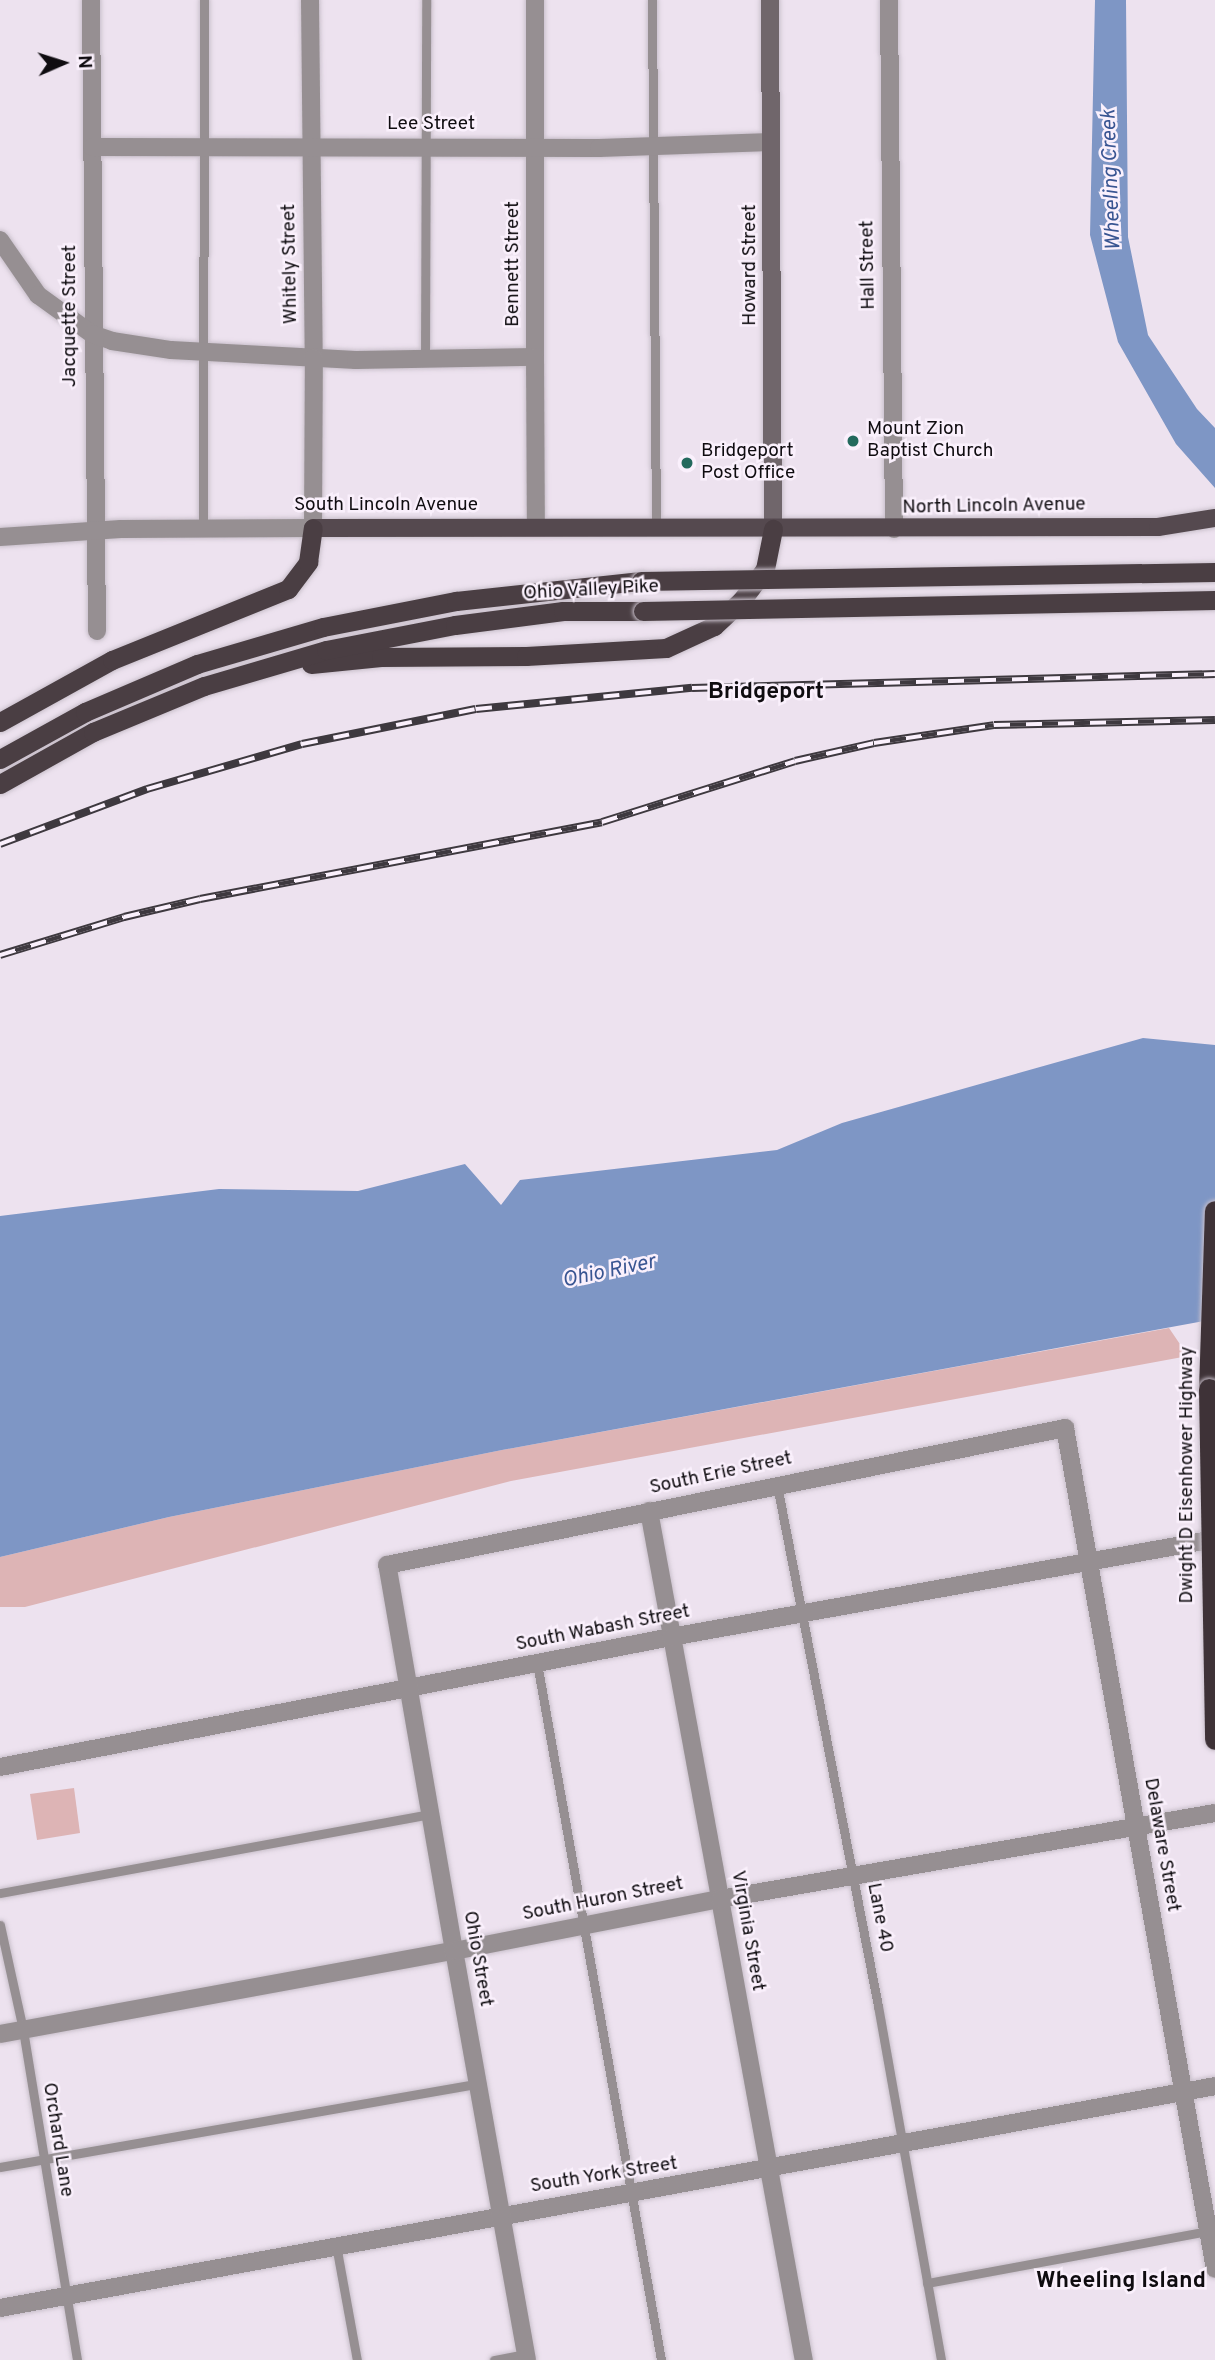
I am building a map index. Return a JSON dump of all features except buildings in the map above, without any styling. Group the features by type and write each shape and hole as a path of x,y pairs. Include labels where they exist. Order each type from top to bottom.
{"highway":[{"path":"0,722 57,688 162,637 288,589 308,562 313,528"},
{"path":"204,686 303,665 381,656 526,656 666,648 714,626 741,601 765,569 773,529"},
{"name":"Ohio Valley Pike","path":"0,759 85,712 197,664 323,628 456,601 641,581 1215,572"},
{"name":"Ohio Valley Pike","path":"0,783 93,732 204,686 326,650 455,625 562,611 1215,600"},
{"name":"Dwight D Eisenhower Highway","path":"1215,1211 1209,1388 1215,1739"}],"main road":[{"name":"Howard Street","path":"770,0 773,529"},
{"name":"North Lincoln Avenue","path":"773,529 1157,527 1215,518"},
{"name":"South Lincoln Avenue","path":"313,528 773,529"}],"street":[{"name":"Jacquette Street","path":"91,0 92,334 97,631"},
{"name":"Whitely Street","path":"310,0 313,528"},
{"name":"Bennett Street","path":"535,0 537,527"},
{"name":"Hall Street","path":"890,0 894,529"},
{"name":"Lee Street","path":"92,146 653,147 771,142"},
{"path":"0,240 38,295 92,334 112,341 204,353 314,358 535,357"},
{"name":"South Lincoln Avenue","path":"0,537 204,527 313,528"},
{"name":"South Erie Street","path":"387,1565 776,1483 1065,1428"},
{"name":"Delaware Street","path":"1065,1428 1085,1562 1136,1827 1215,2269"},
{"name":"Virginia Street","path":"649,1511 804,2360"},
{"name":"South Wabash Street","path":"0,1767 406,1691 537,1662 1215,1539"},
{"name":"Ohio Street","path":"387,1565 406,1691 527,2357"},
{"name":"South Huron Street","path":"0,2034 720,1899 1215,1813"},
{"name":"South York Street","path":"0,2308 501,2214 770,2170 1215,2086"}],"lane":[{"path":"204,0 204,527"},
{"path":"425,357 426,0"},
{"path":"652,0 656,528"},
{"name":"Lane 40","path":"776,1483 853,1877 941,2360"},
{"path":"537,1662 629,2192 661,2360"},
{"path":"0,1893 430,1814"},
{"name":"Orchard Lane","path":"0,1925 23,2030 63,2297 77,2360"},
{"path":"0,2167 477,2084"},
{"path":"928,2283 1208,2231"},
{"path":"336,2244 357,2360"},
{"path":"494,2360 527,2357"}],"shaded area":[{"path":"1169,1328 1188,1356 511,1481 25,1607 0,1607 0,1557 169,1517 502,1450"},
{"path":"74,1788 80,1833 37,1840 30,1794"}],"water":[{"name":"Wheeling Creek","path":"1095,0 1126,0 1128,237 1148,335 1197,409 1215,428 1215,488 1176,444 1118,342 1090,235"},
{"name":"Ohio River","path":"1143,1038 1215,1045 1215,1319 502,1450 169,1517 0,1557 0,1216 219,1189 358,1191 465,1164 501,1205 520,1180 777,1150 842,1123"}],"railway":[{"path":"0,844 147,789 302,744 476,709 692,688 1215,674"},
{"path":"0,955 124,917 200,899 602,822 795,761 874,743 994,725 1215,720"}],"place":[{"name":"Mount Zion Baptist Church","path":"853,441"},
{"name":"Bridgeport Post Office","path":"687,463"}],"district":[{"name":"Bridgeport","path":"766,693"},
{"name":"Wheeling Island","path":"1121,2282"}]}
